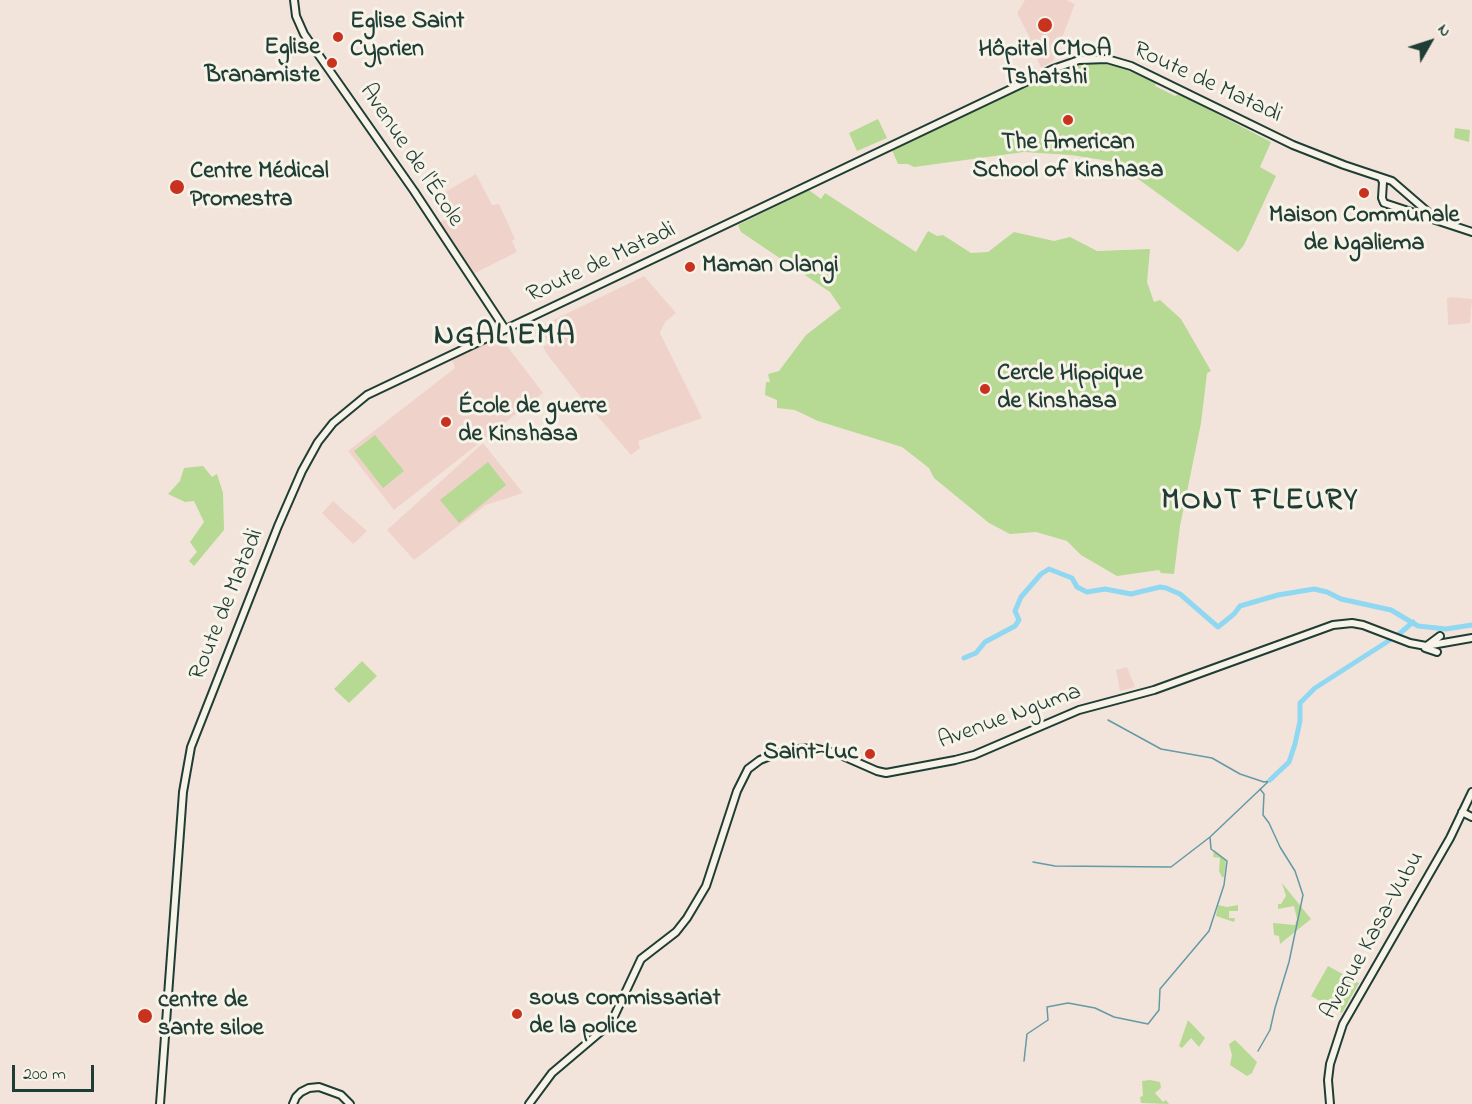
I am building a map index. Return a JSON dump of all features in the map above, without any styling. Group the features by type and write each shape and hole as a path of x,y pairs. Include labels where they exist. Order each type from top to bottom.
{"main road":[{"name":"Avenue de l'École","path":"294,0 296,16 304,34 414,191 505,329"},
{"name":"Route de Matadi","path":"160,1104 187,765 191,747 291,495 318,442 333,423 367,395 1053,69 1079,60 1107,59 1131,66 1293,146 1392,181 1436,219"},
{"name":"Route de Matadi","path":"1381,178 1384,203 1472,232"},
{"path":"1413,212 1417,204"},
{"name":"Avenue Nguma","path":"529,1104 552,1073 611,1023 641,959 679,929 692,911 706,886 737,791 748,769 760,760 785,750 809,748 836,753 877,771 892,773 974,755 1079,710 1128,699 1333,625 1352,623 1363,625 1426,646 1472,638"},
{"path":"1426,646 1441,636 1456,642"},
{"path":"1419,645 1437,652"},
{"name":"Avenue Kasa-Vubu","path":"1330,1104 1328,1080 1330,1064 1343,1024 1450,838 1472,792"},
{"path":"1462,812 1472,817"},
{"path":"293,1104 296,1097 305,1089 319,1087 341,1095 350,1104"}],"shaded area":[{"name":"Hôpital CMOA Tshatshi","path":"1025,0 1066,0 1075,4 1053,61 1041,68 1029,41 1030,38 1017,13"},
{"path":"476,174 492,205 499,204 515,239 512,241 517,252 473,274 438,223 454,214 442,194"},
{"path":"644,276 676,313 665,322 660,333 702,418 638,441 640,448 631,455 547,354 543,347 549,343 539,327"},
{"path":"1447,298 1472,299 1470,323 1448,325"},
{"name":"École de guerre de Kinshasa","path":"498,334 543,393 394,510 348,451 455,368 452,359"},
{"path":"483,443 523,493 486,505 414,560 387,530"},
{"path":"333,501 367,531 353,544 322,513"},
{"path":"1127,667 1135,687 1120,691 1116,670"}],"green space":[{"path":"1086,63 1115,65 1156,83 1155,86 1175,96 1179,94 1271,142 1260,167 1276,176 1244,245 1238,252 1115,162 1071,155 1024,152 914,167 908,164 898,164 892,150 1044,77"},
{"path":"878,119 887,138 857,151 849,133"},
{"path":"1455,128 1470,130 1469,142 1454,138"},
{"name":"Cercle Hippique de Kinshasa","path":"809,190 821,199 825,193 916,252 928,231 937,236 943,235 971,253 988,252 1014,232 1054,241 1070,237 1097,251 1150,249 1147,282 1154,302 1160,300 1181,319 1211,371 1207,373 1201,423 1180,526 1174,574 1161,573 1159,570 1117,576 1081,555 1067,541 1036,532 1010,534 989,523 934,478 929,468 902,447 818,421 795,410 777,408 777,400 765,395 766,382 770,382 768,374 779,371 806,335 841,308 830,292 741,232 738,225"},
{"path":"375,435 404,471 383,488 354,451"},
{"path":"488,462 506,485 459,523 440,500"},
{"path":"203,466 212,477 217,474 223,493 224,530 194,566 189,561 197,552 190,542 204,522 194,501 185,502 168,494 180,481 184,468"},
{"path":"362,661 377,676 349,703 334,689"},
{"path":"1214,850 1226,859 1224,877 1219,871 1220,858 1213,857"},
{"path":"1282,883 1311,919 1280,944 1279,936 1274,935 1273,923 1295,925 1297,919 1294,906 1278,909 1278,904 1281,904 1286,896"},
{"path":"1218,905 1227,907 1238,905 1238,911 1229,911 1229,918 1235,918 1234,922 1216,916"},
{"path":"1328,966 1359,983 1342,1013 1311,996"},
{"path":"1188,1020 1205,1038 1199,1047 1191,1038 1182,1048 1179,1046"},
{"path":"1235,1040 1257,1062 1252,1073 1247,1076 1230,1065 1232,1055 1229,1044"},
{"path":"1142,1081 1160,1082 1161,1088 1155,1093 1163,1102 1166,1100 1169,1104 1141,1103"}],"waterway":[{"path":"964,658 976,653 985,642 1015,626 1019,620 1015,611 1021,597 1041,574 1049,569 1072,578 1077,587 1087,592 1105,589 1131,594 1160,587 1166,588 1180,594 1218,627 1240,606 1278,595 1314,589 1341,599 1391,610 1418,626 1446,629 1472,625"},
{"path":"1398,635 1413,622"},
{"path":"1270,780 1289,762 1300,721 1300,703 1315,688 1393,638"},
{"path":"1108,720 1161,749 1212,758 1240,774 1264,782 1269,781"},
{"path":"1033,862 1055,866 1171,867 1210,837 1270,780"},
{"path":"1258,1051 1270,1030 1289,962 1303,895 1295,871 1263,815 1264,794 1260,789"},
{"path":"1024,1061 1027,1034 1048,1020 1047,1007 1068,1003 1095,1008 1114,1017 1148,1024 1159,1010 1160,989 1209,931 1224,885 1227,861 1211,849 1210,837"}],"place":[{"name":"Hôpital CMOA Tshatshi","path":"1045,25"},
{"name":"Eglise Saint Cyprien","path":"338,37"},
{"name":"Eglise Branamiste","path":"332,63"},
{"name":"The American School of Kinshasa","path":"1068,120"},
{"name":"Centre Médical Promestra","path":"177,187"},
{"name":"Maison Communale de Ngaliema","path":"1364,193"},
{"name":"Maman Olangi","path":"690,267"},
{"name":"Cercle Hippique de Kinshasa","path":"985,389"},
{"name":"École de guerre de Kinshasa","path":"446,422"},
{"name":"Saint-Luc","path":"870,754"},
{"name":"sous commissariat de la police","path":"517,1014"},
{"name":"centre de sante siloe","path":"145,1016"}],"district":[{"name":"NGALIEMA","path":"505,338"},
{"name":"MONT FLEURY","path":"1260,503"}]}
